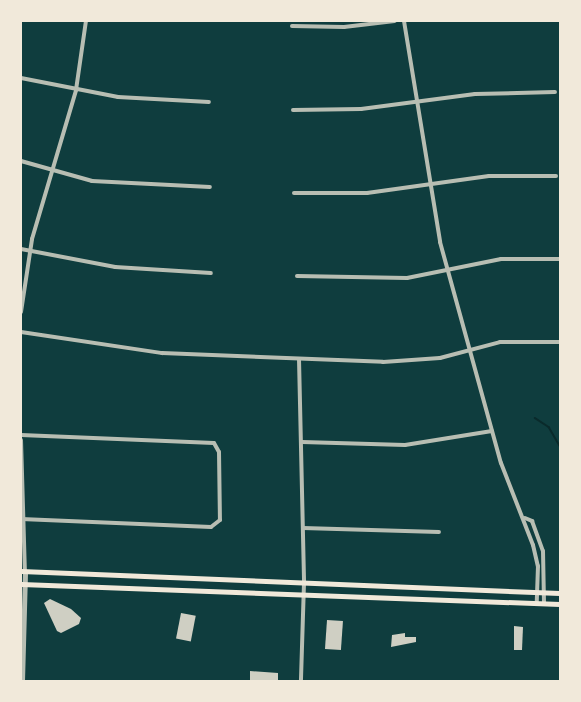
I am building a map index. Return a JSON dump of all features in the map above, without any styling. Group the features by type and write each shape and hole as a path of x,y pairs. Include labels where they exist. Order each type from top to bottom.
{"main road":[{"path":"23,572 560,593"},
{"path":"23,584 560,604"}],"street":[{"path":"21,312 30,250 76,90 86,21"},
{"path":"291,26 336,27 395,21"},
{"path":"404,21 429,186 447,270 492,431 525,518 538,566 537,604"},
{"path":"21,78 127,98 209,102"},
{"path":"293,110 361,110 482,94 555,92"},
{"path":"21,161 52,171 101,182 210,187"},
{"path":"294,193 367,193 495,176 556,176"},
{"path":"21,249 115,267 211,273"},
{"path":"297,276 393,279 501,259 559,258"},
{"path":"21,332 133,351 403,362 510,341 560,342"},
{"path":"299,359 304,583 301,681"},
{"path":"302,442 405,445 492,431"},
{"path":"21,435 214,443 219,452 220,520 217,525 22,519"},
{"path":"21,440 22,681"},
{"path":"525,518 532,521 543,551 544,604"},
{"path":"303,528 439,532"}],"building":[{"path":"50,599 71,609 81,618 79,624 61,633 57,631 44,603"},
{"path":"181,613 196,616 191,641 176,639"},
{"path":"327,620 343,621 341,650 325,649"},
{"path":"514,626 523,627 522,650 514,650"},
{"path":"405,633 405,637 416,637 416,642 391,647 392,635"},
{"path":"250,671 278,673 278,681 250,681"}],"waterway":[{"path":"535,418 549,427 560,446"}]}
